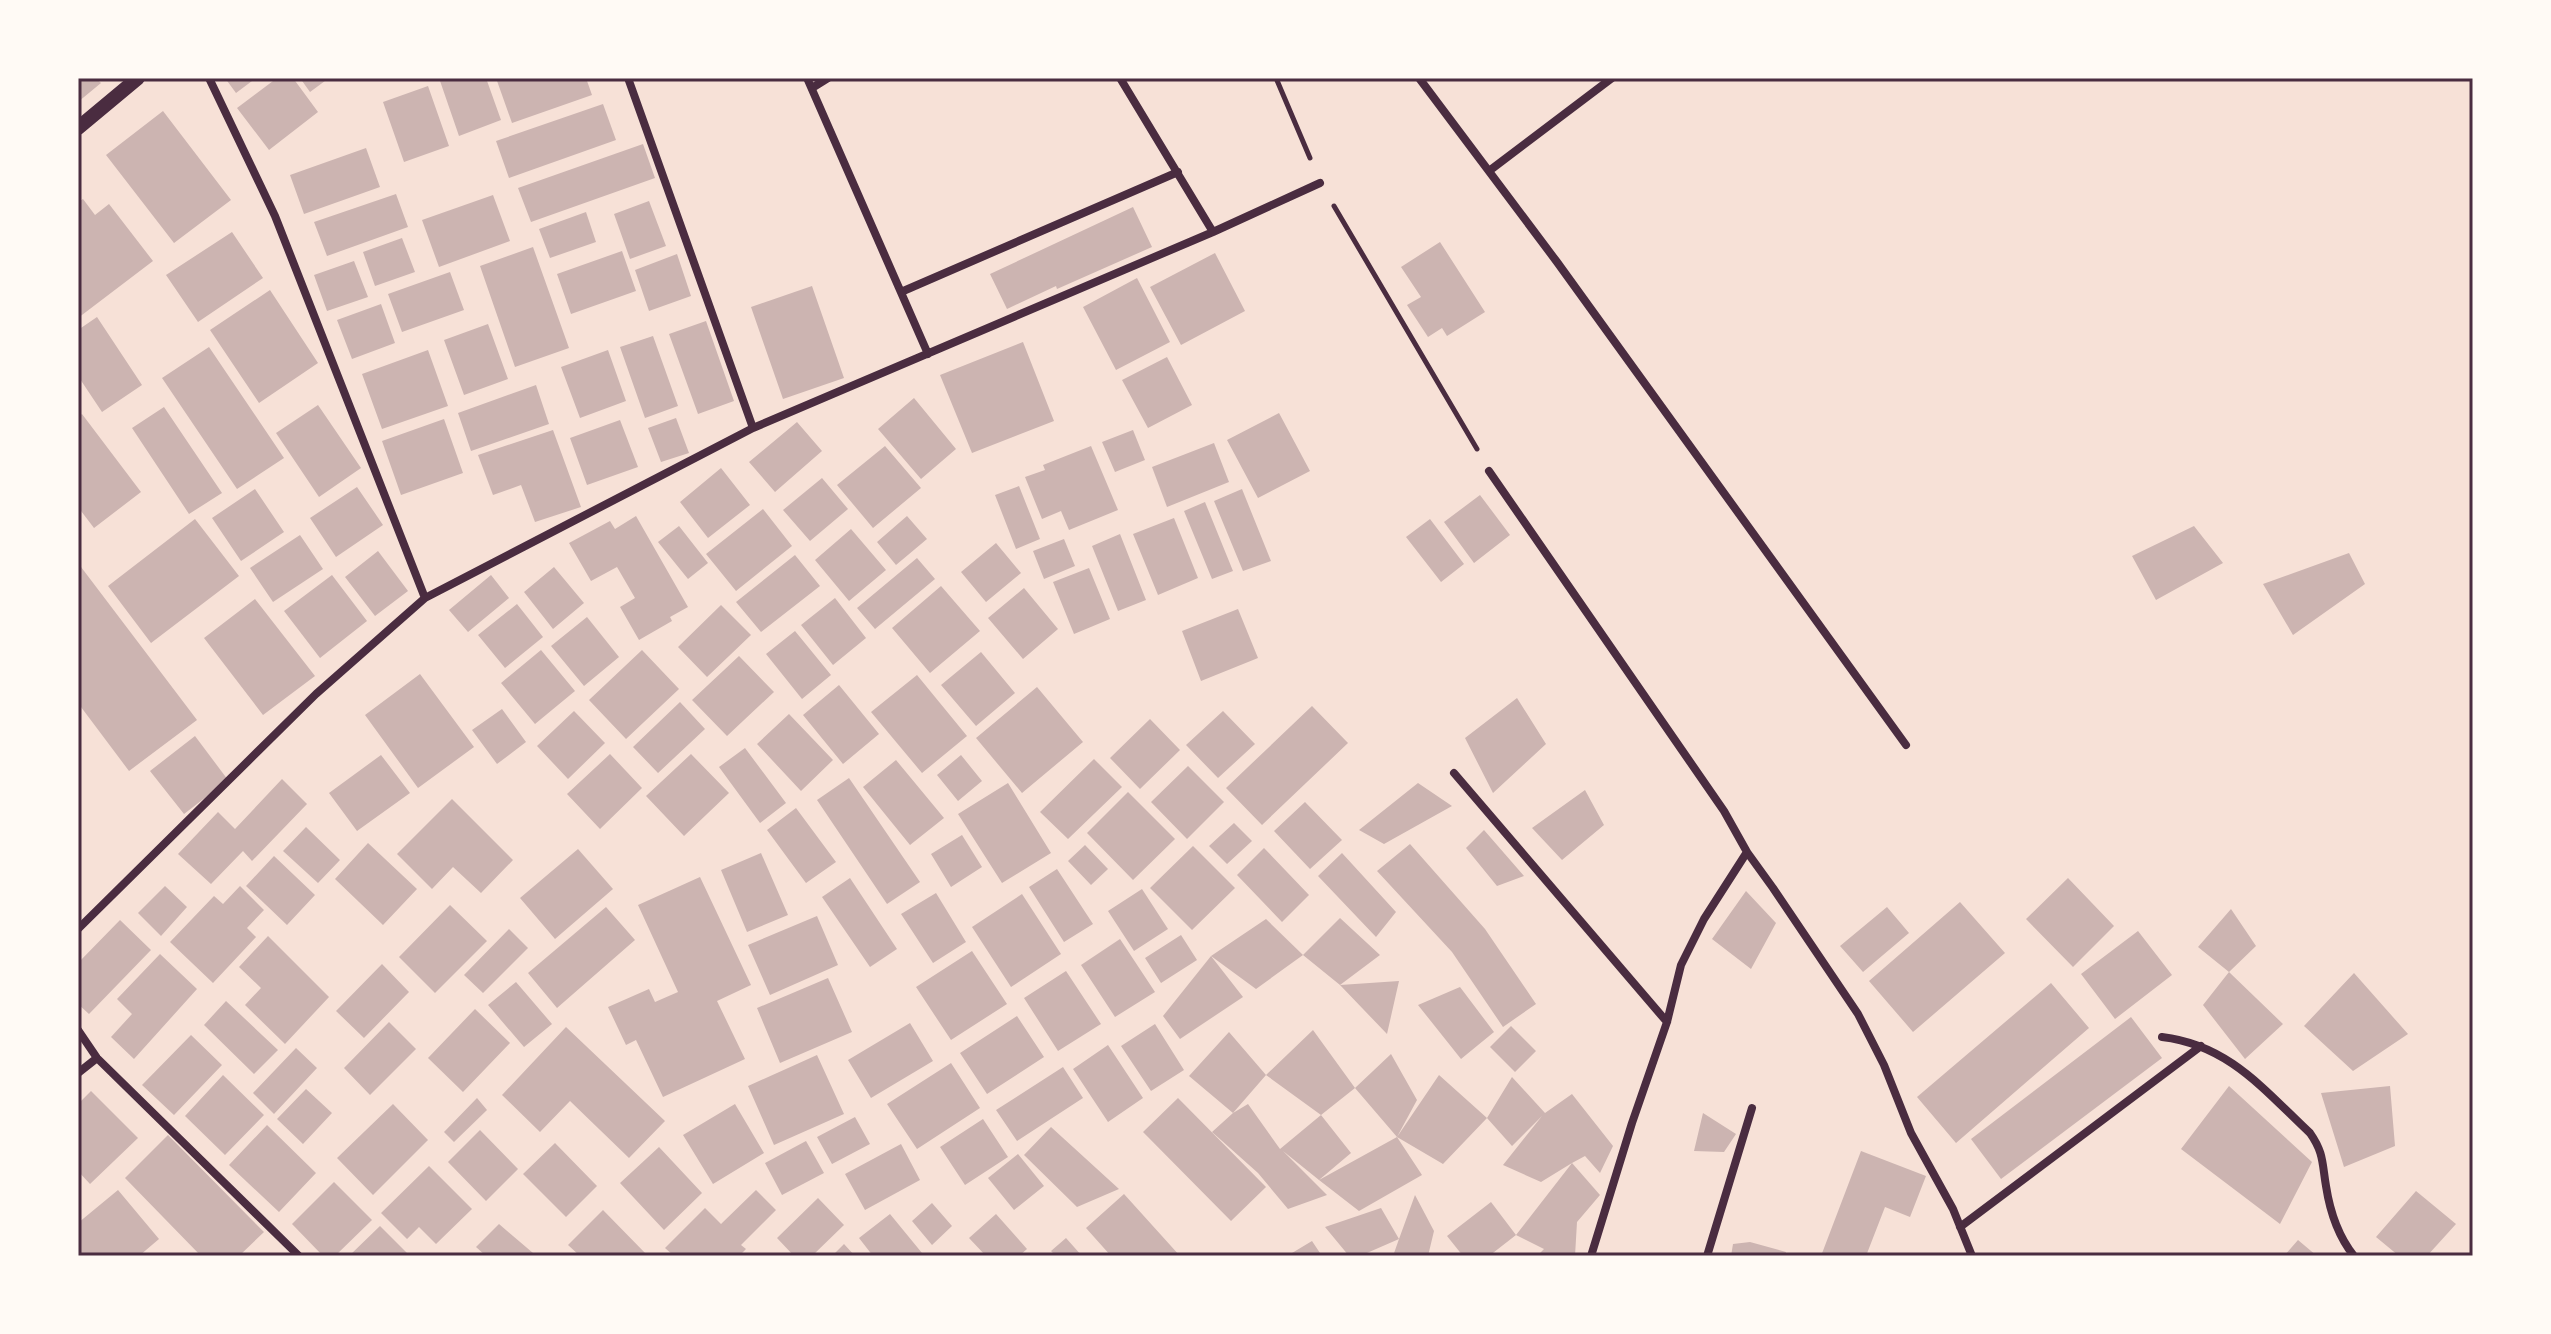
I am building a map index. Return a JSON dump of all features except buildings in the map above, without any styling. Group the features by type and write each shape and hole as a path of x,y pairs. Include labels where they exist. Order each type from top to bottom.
{"street":[{"path":"78,128 138,78"},
{"path":"209,78 275,216 425,598"},
{"path":"628,78 753,428"},
{"path":"807,78 928,354"},
{"path":"812,88 828,78"},
{"path":"1120,78 1213,232"},
{"path":"1419,78 1906,745"},
{"path":"1489,171 1612,78"},
{"path":"901,292 1178,172"},
{"path":"78,928 316,694 425,598 753,428 1213,232 1320,183"},
{"path":"1489,471 1724,811 1747,852 1858,1014 1884,1065 1911,1133 1953,1209 1972,1256"},
{"path":"1454,773 1667,1022"},
{"path":"1591,1256 1667,1022 1681,965 1704,919 1747,852"},
{"path":"78,1030 97,1058 299,1256"},
{"path":"2162,1037 2220,1054 2241,1068 2310,1133 2319,1145 2323,1158 2331,1214 2354,1256"},
{"path":"1960,1227 2201,1046"},
{"path":"78,1073 97,1058"},
{"path":"1707,1256 1752,1108"}],"path":[{"path":"1276,78 1320,183 1489,471"}]}
